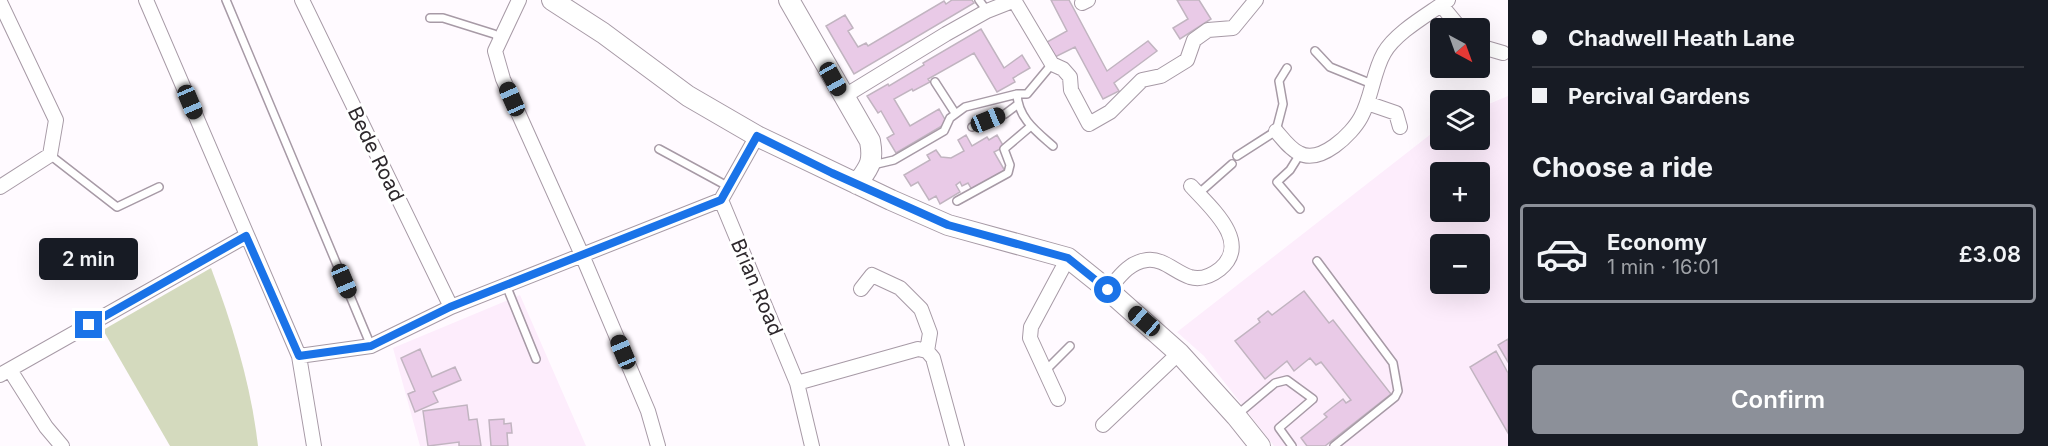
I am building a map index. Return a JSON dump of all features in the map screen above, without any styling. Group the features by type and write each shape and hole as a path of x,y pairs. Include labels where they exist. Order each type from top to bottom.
{"street":[{"path":"146,0 299,356 314,446"},
{"name":"Bede Road","path":"302,0 450,307"},
{"path":"519,0 495,51 503,79 582,255 648,411 658,446"},
{"path":"552,0 603,33 688,96 757,136 948,225 1068,258 1179,353 1260,446"},
{"path":"843,97 946,34 983,5 1014,0 1052,64 1063,69 1070,77 1071,90 1089,124 1110,112 1142,80 1161,76 1186,60 1194,40 1208,30 1233,28 1256,0"},
{"path":"0,2 56,120 50,154 0,187"},
{"path":"795,2 843,97 870,141 871,166 857,184"},
{"path":"1276,131 1300,154 1322,154 1342,140 1362,116 1384,53 1393,41 1444,2 1454,18"},
{"path":"1490,49 1506,53"},
{"path":"1367,103 1396,113 1400,127"},
{"path":"299,356 371,346 450,307 721,200 757,136"},
{"path":"1108,290 1128,266 1140,261 1159,261 1190,277 1199,278 1209,276 1227,262 1232,251 1232,242 1227,229 1194,190"},
{"name":"Brian Road","path":"721,200 797,383 812,446"},
{"path":"62,446 5,372 246,236"},
{"path":"1058,399 1030,338 1031,327 1068,258"},
{"path":"861,289 872,275 900,288 921,309 930,333 927,351"},
{"path":"797,383 918,349 927,351 933,358 957,446"},
{"path":"1103,425 1179,353"}],"lane":[{"path":"226,0 371,346"},
{"path":"430,18 443,18 494,34 501,39"},
{"path":"1315,51 1330,67 1372,84"},
{"path":"871,166 894,160 944,131 950,117 965,107 1017,94 1027,94 1052,64"},
{"path":"1237,156 1276,131 1283,104 1280,81 1287,68"},
{"path":"935,82 955,113"},
{"path":"1017,94 1017,105 1021,115 1053,146"},
{"path":"972,127 1005,114 1017,105"},
{"path":"957,201 1008,173 1010,165 1004,149 1031,126"},
{"path":"659,149 729,186"},
{"path":"50,154 117,207 159,187"},
{"path":"1300,154 1290,170 1277,182 1300,209"},
{"path":"1194,190 1232,164"},
{"path":"1317,261 1393,363 1398,391 1395,397 1334,446"},
{"path":"506,285 536,359"},
{"path":"1045,370 1070,346"},
{"path":"1236,416 1275,383 1287,380 1313,399 1279,428 1292,446"}],"shaded area":[{"path":"1508,96 1508,446 1274,446 1204,356 1177,332 1430,135 1430,150 1490,150 1490,103"},
{"path":"520,295 586,446 420,446 393,348"}],"green space":[{"path":"211,268 240,356 251,401 258,446 170,446 103,330"}],"building":[{"path":"952,0 972,0 974,3 854,74 826,26 845,15 853,28 848,31 858,47 866,43 868,46 944,1 946,4"},
{"path":"1051,0 1069,0 1107,71 1148,41 1157,51 1114,83 1119,91 1103,99 1075,47 1055,57 1047,42 1067,31"},
{"path":"1177,0 1199,0 1211,19 1180,39 1173,28 1188,19"},
{"path":"981,29 1004,68 1022,55 1030,68 1013,78 1015,82 997,92 974,53 928,79 930,82 894,99 910,126 939,109 947,123 896,153 887,138 894,134 881,111 878,113 867,96 888,84 889,86"},
{"path":"966,135 972,146 987,137 989,140 997,135 1004,147 994,152 1005,171 972,190 968,183 962,186 960,182 956,185 960,192 940,204 936,196 929,200 918,182 911,186 904,175 930,160 927,155 936,150 941,157 951,158 964,151 958,140"},
{"path":"1304,291 1329,323 1333,320 1391,394 1325,446 1307,446 1301,438 1327,417 1324,414 1343,399 1346,403 1351,400 1321,362 1316,365 1310,358 1294,371 1287,361 1265,379 1235,341 1260,322 1258,319 1268,311 1272,315"},
{"path":"1508,339 1508,362 1498,345"},
{"path":"420,349 432,377 455,367 461,380 433,392 438,402 415,412 408,394 415,391 401,358"},
{"path":"1496,351 1508,373 1508,433 1470,367"},
{"path":"467,405 469,420 477,419 481,446 459,446 459,442 428,446 423,411"},
{"path":"504,419 504,424 511,423 512,433 507,433 508,446 491,446 489,420"}],"route":[{"path":"89,325 246,236 299,356 371,346 450,307 721,200 757,136 832,173 948,225 1068,258 1108,290"}]}
